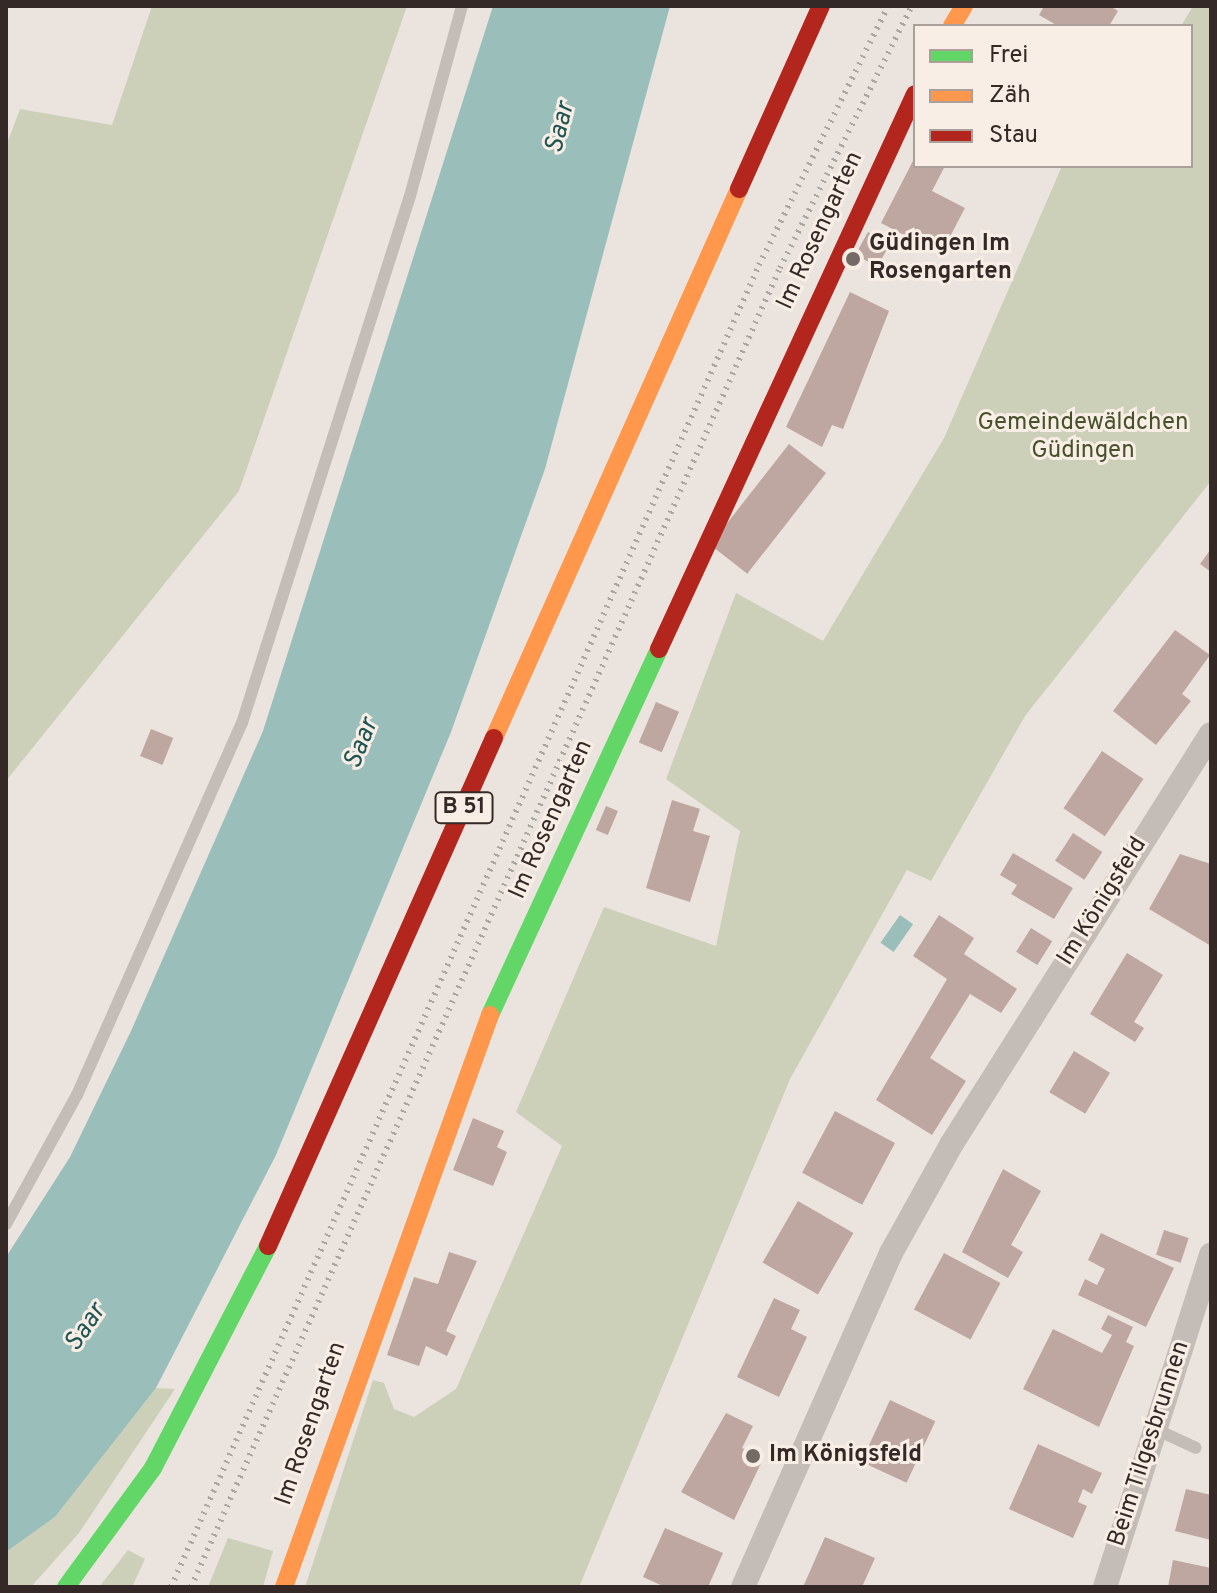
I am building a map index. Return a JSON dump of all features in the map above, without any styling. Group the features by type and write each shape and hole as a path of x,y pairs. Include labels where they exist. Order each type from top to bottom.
{"main road":[{"name":"B 51","path":"66,1587 153,1468 232,1326 821,6"},
{"path":"953,24 964,6"},
{"name":"Im Rosengarten","path":"284,1587 470,1058 913,98"}],"street":[{"name":"Im Königsfeld","path":"743,1587 906,1226 1211,734"},
{"name":"Beim Tilgesbrunnen","path":"1105,1587 1153,1428 1211,1255"}],"lane":[{"path":"6,1224 77,1095 242,723 401,226 462,6"},
{"path":"1153,1428 1196,1448"}],"green space":[{"path":"152,6 407,6 239,491 6,781 6,146 20,109 112,125"},
{"name":"Gemeindewäldchen Güdingen","path":"1193,6 1211,6 1211,481 1025,716 931,881 907,870 790,1079 579,1587 305,1587 373,1380 384,1383 394,1409 414,1417 456,1389 562,1146 516,1112 604,907 716,946 740,831 666,779 736,593 823,641 944,438 1061,168 1193,168 1193,24 1182,24"},
{"path":"156,1388 175,1389 79,1533 31,1587 6,1587 6,1552 55,1517"},
{"path":"228,1538 273,1551 263,1587 208,1587"},
{"path":"128,1550 145,1559 132,1587 99,1587"}],"water":[{"name":"Saar","path":"493,6 670,6 545,469 451,732 276,1155 156,1388 55,1517 6,1552 6,1257 70,1157 131,1031 263,731"},
{"path":"900,915 913,924 894,952 880,943"}],"building":[{"path":"1044,6 1110,6 1118,11 1110,24 1055,24 1039,15"},
{"path":"913,161 913,168 944,168 932,191 965,208 941,254 881,223"},
{"path":"868,232 890,244 877,267 855,255"},
{"path":"850,292 889,311 843,429 832,425 822,447 786,427"},
{"path":"789,444 826,473 747,574 710,545"},
{"path":"1211,549 1211,572 1200,564"},
{"path":"1175,630 1210,655 1182,694 1191,701 1156,745 1113,711"},
{"path":"656,702 679,712 662,752 639,743"},
{"path":"151,729 173,738 162,765 140,756"},
{"path":"1102,751 1143,779 1105,836 1063,808"},
{"path":"672,800 700,809 693,831 710,836 690,902 646,888"},
{"path":"606,806 618,811 608,835 596,830"},
{"path":"1073,833 1102,852 1084,880 1055,861"},
{"path":"1013,853 1073,888 1054,919 1011,894 1017,885 1000,875"},
{"path":"1180,854 1211,864 1211,946 1149,909"},
{"path":"939,915 974,938 964,954 1017,989 1001,1013 970,994 930,1058 966,1081 932,1135 876,1100 947,979 913,956"},
{"path":"1031,928 1052,941 1037,965 1016,952"},
{"path":"1127,953 1163,975 1134,1022 1144,1028 1135,1042 1090,1014"},
{"path":"1074,1051 1110,1073 1085,1114 1049,1092"},
{"path":"835,1111 895,1143 862,1205 802,1173"},
{"path":"473,1118 504,1131 497,1147 507,1152 493,1186 453,1170"},
{"path":"1003,1169 1041,1191 1011,1245 1023,1252 1008,1278 962,1252"},
{"path":"798,1201 853,1233 818,1294 762,1262"},
{"path":"1164,1230 1189,1238 1181,1263 1156,1255"},
{"path":"1101,1233 1174,1268 1146,1327 1078,1295 1085,1279 1097,1285 1105,1269 1088,1260"},
{"path":"449,1252 477,1261 446,1331 456,1336 447,1356 426,1346 419,1366 387,1355 414,1277 438,1284"},
{"path":"944,1253 1001,1283 970,1340 914,1310"},
{"path":"774,1298 800,1310 791,1329 807,1337 779,1397 737,1377"},
{"path":"1108,1315 1133,1327 1126,1342 1134,1346 1099,1427 1023,1389 1053,1329 1102,1353 1112,1335 1101,1329"},
{"path":"890,1400 935,1421 907,1483 861,1462"},
{"path":"726,1413 753,1426 742,1448 763,1459 734,1520 681,1492"},
{"path":"1038,1444 1102,1473 1092,1494 1083,1489 1078,1502 1087,1506 1073,1538 1009,1509"},
{"path":"1186,1489 1211,1495 1211,1540 1175,1531"},
{"path":"665,1528 723,1553 708,1587 665,1587 643,1577"},
{"path":"825,1537 875,1558 862,1587 803,1587"},
{"path":"1173,1560 1211,1568 1211,1587 1168,1587"}],"railway":[{"path":"171,1587 759,265 888,6"},
{"path":"191,1587 780,268 912,6"}],"traffic: fast":[{"path":"490,1015 659,649"},
{"path":"66,1587 153,1468 268,1246"}],"traffic: slow":[{"path":"953,24 964,6"},
{"path":"494,738 739,189"},
{"path":"284,1587 490,1015"}],"traffic: jam":[{"path":"739,189 821,6"},
{"path":"659,649 913,98"},
{"path":"268,1246 494,738"}],"place":[{"name":"Güdingen Im Rosengarten","path":"853,259"},
{"name":"Im Königsfeld","path":"753,1456"}]}
